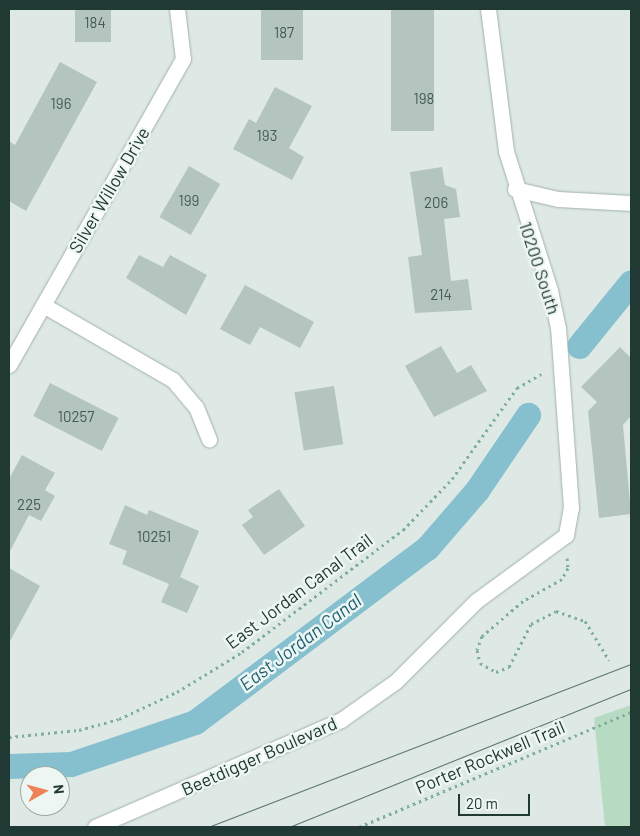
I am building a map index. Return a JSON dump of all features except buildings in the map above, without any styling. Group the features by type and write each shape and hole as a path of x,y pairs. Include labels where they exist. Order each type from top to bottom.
{"street":[{"name":"Silver Willow Drive","path":"9,365 183,59 177,9"},
{"name":"10200 South","path":"488,9 514,189 544,268 558,328 571,517 566,534 547,552"},
{"path":"514,189 558,199 631,203"},
{"path":"43,305 173,380 196,407 209,440"},
{"name":"Beetdigger Boulevard","path":"95,827 342,720 403,676 476,600 547,552"}],"path":[{"name":"East Jordan Canal Trail","path":"9,737 79,730 119,719 177,692 242,652 403,530 452,479 517,388 544,373"},
{"path":"567,556 568,568 562,579 524,601 482,636 477,650 480,663 496,672 509,667 531,624 556,611 585,621 609,660"},
{"name":"Porter Rockwell Trail","path":"359,827 631,712"}],"green space":[{"path":"631,705 631,827 605,827 594,718"}],"waterway":[{"name":"East Jordan Canal","path":"579,346 631,282"},
{"name":"East Jordan Canal","path":"9,766 71,764 195,722 427,548 477,490 528,415"}],"tram line":[{"path":"208,827 631,664"},
{"path":"289,827 631,689"}]}
